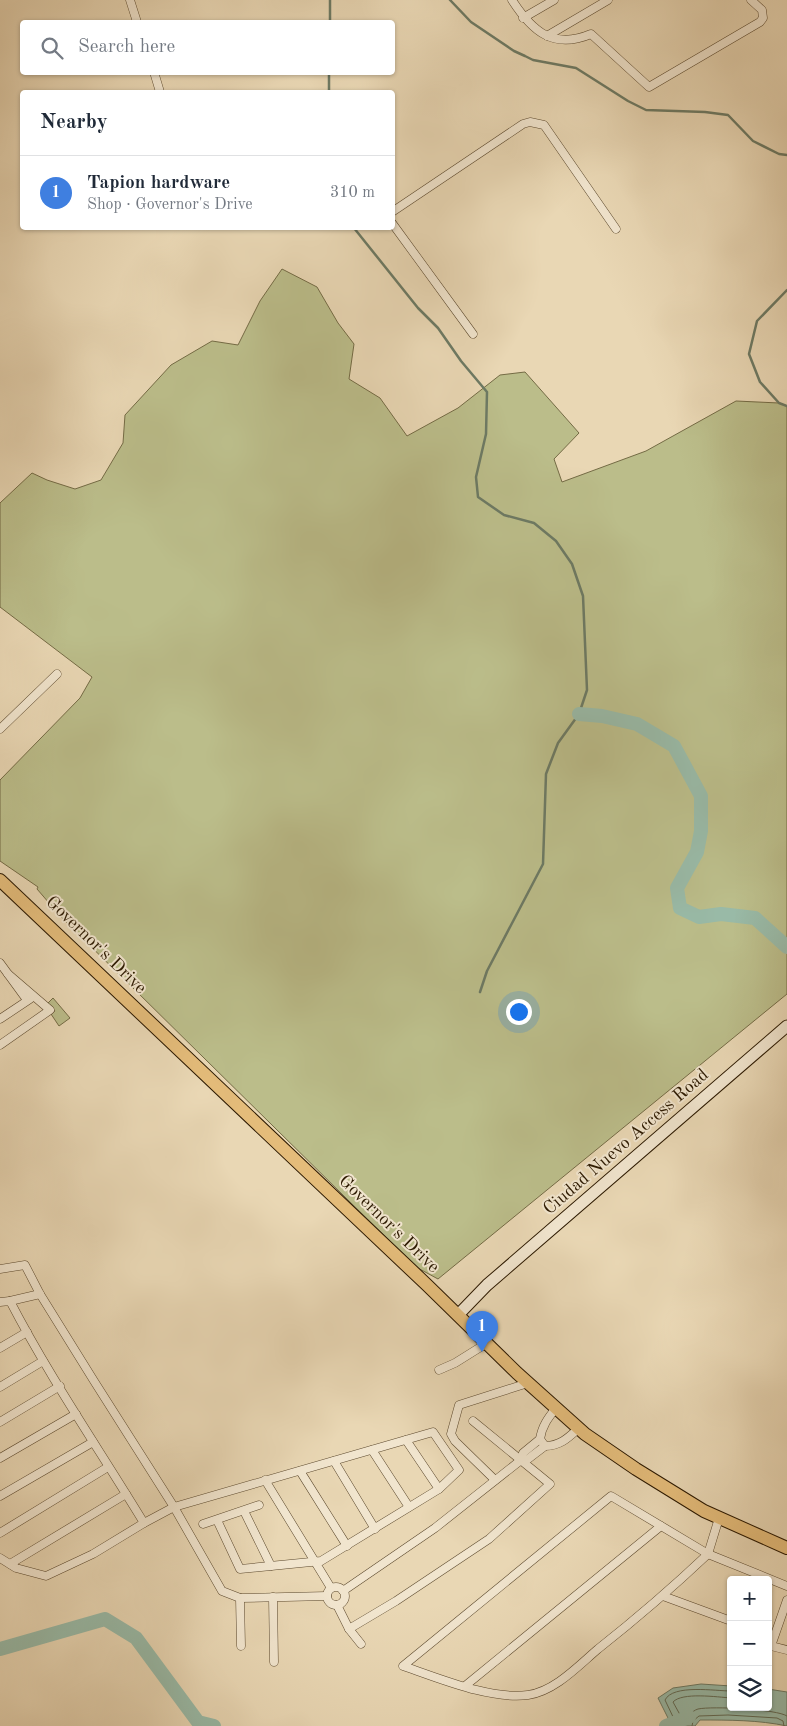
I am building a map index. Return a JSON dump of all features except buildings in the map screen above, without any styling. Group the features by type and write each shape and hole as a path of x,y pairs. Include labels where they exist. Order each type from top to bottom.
{"main road":[{"name":"Governor's Drive","path":"0,880 528,1383 579,1428 659,1484 719,1518 787,1548"}],"street":[{"path":"130,0 137,20"},
{"path":"512,0 523,18 535,29 547,36 566,40 582,38 591,34 649,87 760,22 763,18 763,13 751,0"},
{"path":"523,18 554,0"},
{"path":"547,36 608,0"},
{"path":"155,75 159,90"},
{"path":"395,210 523,124 530,122 544,125 616,229"},
{"path":"395,227 473,334"},
{"path":"0,729 57,674"},
{"path":"0,963 30,998 50,1010 0,1045"},
{"path":"1,1016 30,998"},
{"name":"Ciudad Nuevo Access Road","path":"455,1312 787,1026"},
{"path":"0,1269 25,1265 40,1294 174,1506 222,1591 240,1598 327,1596"},
{"path":"0,1302 40,1294"},
{"path":"10,1301 43,1361 144,1523"},
{"path":"0,1348 27,1332"},
{"path":"439,1370 455,1363 486,1343"},
{"path":"0,1387 43,1361"},
{"path":"495,1480 455,1441 451,1434 459,1405 528,1383"},
{"path":"0,1422 60,1386"},
{"path":"542,1443 546,1421 556,1408"},
{"path":"0,1458 76,1414"},
{"path":"349,1629 396,1602 489,1538 550,1484 473,1421"},
{"path":"342,1591 435,1528 520,1460 523,1453 542,1443 556,1446 579,1428"},
{"path":"0,1558 10,1564 46,1576 93,1554 174,1506 433,1432 459,1470 439,1490 321,1561 240,1569 216,1520"},
{"path":"406,1440 439,1490"},
{"path":"0,1496 93,1442"},
{"path":"372,1450 409,1507"},
{"path":"334,1461 375,1528"},
{"path":"0,1533 108,1467"},
{"path":"300,1470 347,1546"},
{"path":"265,1480 331,1588"},
{"path":"10,1564 126,1494"},
{"path":"719,1518 708,1554 663,1596 554,1685 529,1695 499,1694 465,1686 402,1666 611,1496 708,1554 787,1586"},
{"path":"203,1524 260,1505"},
{"path":"244,1511 271,1566"},
{"path":"465,1686 661,1526"},
{"path":"331,1588 338,1588 342,1591 344,1599 337,1604 331,1603 327,1596 331,1588"},
{"path":"663,1596 727,1620"},
{"path":"273,1597 274,1662"},
{"path":"240,1598 241,1646"},
{"path":"772,1634 787,1600"},
{"path":"337,1604 349,1629 360,1644"},
{"path":"772,1646 787,1650"}],"green space":[{"path":"282,269 317,287 338,323 354,344 349,379 380,398 407,436 458,408 500,375 525,372 579,433 554,459 562,482 646,451 736,401 779,403 787,406 787,994 438,1279 416,1267 62,918 37,889 38,887 0,861 0,780 80,698 92,677 0,607 0,503 32,473 75,489 101,480 123,443 125,415 171,365 212,341 238,345 260,301"},
{"path":"53,998 70,1018 59,1026 51,1014 55,1011 48,1003"}],"water":[{"path":"701,1684 727,1686 727,1711 772,1711 772,1690 787,1692 787,1726 755,1721 700,1720 695,1726 672,1726 658,1698 673,1688"}],"waterway":[{"path":"330,0 330,20"},
{"path":"450,0 471,22 514,51 533,60 576,68 628,101 646,110 705,112 728,115 753,141 779,154 787,155"},
{"path":"329,75 329,90"},
{"path":"356,230 418,308 438,328 461,361 487,392 486,434 476,477 478,497 504,515 534,523 556,541 572,564 583,596 587,690 579,714 558,743 546,774 543,864 487,971 480,992"},
{"path":"787,290 757,321 749,354 760,382 779,403 787,406"},
{"path":"579,714 602,716 637,724 674,746 701,796 701,831 697,852 677,888 680,908 699,917 721,914 755,918 787,947"},
{"path":"0,1649 105,1619 136,1638 198,1722 214,1726"},
{"path":"666,1726 689,1717"}],"place":[{"name":"Tapion hardware","path":"482,1352"}]}
